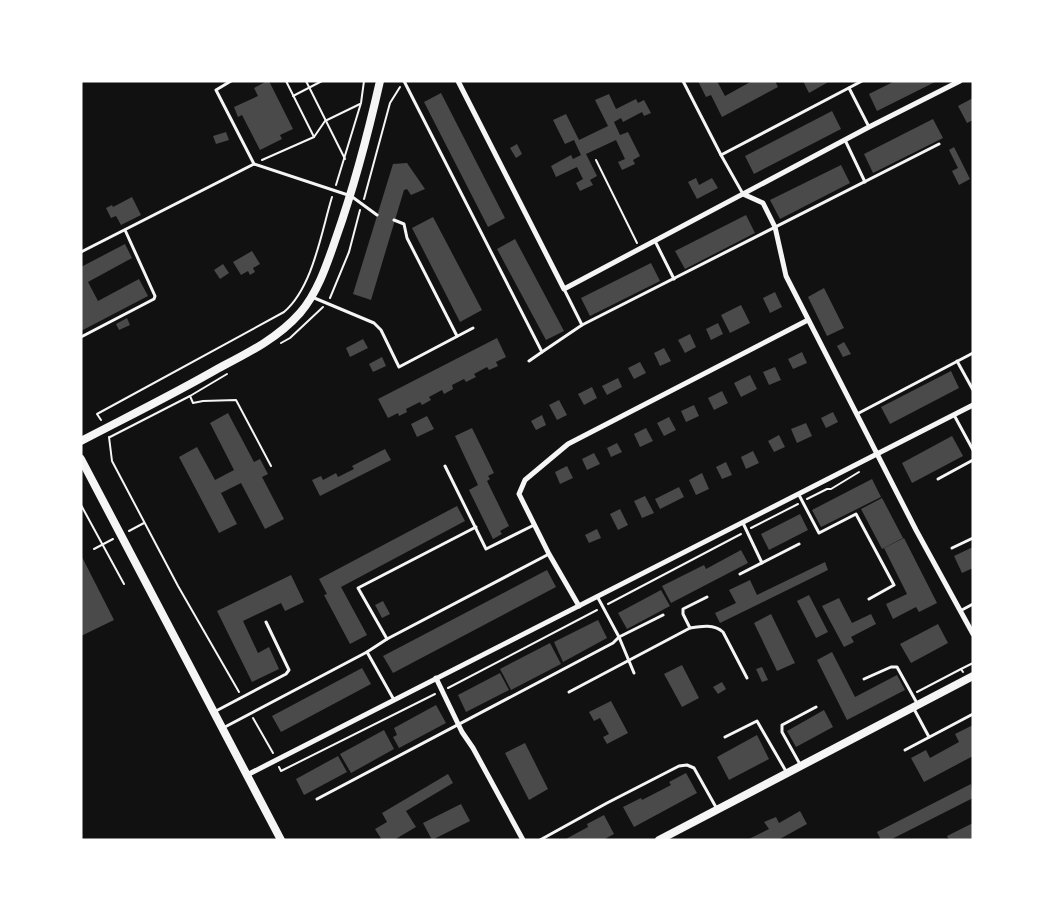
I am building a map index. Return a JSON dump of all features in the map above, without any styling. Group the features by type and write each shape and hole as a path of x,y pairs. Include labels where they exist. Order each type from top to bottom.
{"street":[{"path":"81,441 186,387 274,337 300,313 312,297 331,253 351,196 380,81"},
{"path":"458,81 564,289 869,127 960,81"},
{"path":"743,194 763,203 775,227 786,276 916,530 973,634"},
{"path":"579,606 549,554 519,494 525,480 568,444 808,320"},
{"path":"247,775 973,405"},
{"path":"81,459 281,840"},
{"path":"659,840 973,676"},
{"path":"436,678 459,725 523,840"}],"lane":[{"path":"231,81 216,90 254,164 351,196 377,216"},
{"path":"404,81 542,352"},
{"path":"683,81 743,194"},
{"path":"721,155 862,81"},
{"path":"849,88 869,127"},
{"path":"845,140 865,182"},
{"path":"529,361 582,325 939,144"},
{"path":"81,252 254,164"},
{"path":"394,220 404,224 407,238 457,336"},
{"path":"81,337 154,299 156,296 125,230"},
{"path":"655,241 674,279"},
{"path":"564,289 582,325"},
{"path":"312,297 374,323 381,330 399,367 473,328"},
{"path":"858,414 973,353"},
{"path":"957,361 973,390"},
{"path":"954,415 973,450"},
{"path":"938,479 973,460"},
{"path":"446,466 486,549 534,525"},
{"path":"800,494 819,533 856,514 894,585 869,599"},
{"path":"743,523 762,563"},
{"path":"386,639 358,588 476,527"},
{"path":"952,548 973,538"},
{"path":"740,574 799,544"},
{"path":"222,728 367,652 386,639 549,554"},
{"path":"597,596 619,637 634,673"},
{"path":"690,628 683,614 683,609 707,597"},
{"path":"960,611 973,604"},
{"path":"317,799 663,615"},
{"path":"214,712 286,674 289,670 266,622"},
{"path":"570,692 690,628 704,626 719,628 723,632 747,678"},
{"path":"367,652 394,700"},
{"path":"864,679 891,666 897,667 929,737"},
{"path":"801,766 782,732 782,725 816,707"},
{"path":"905,750 973,714"},
{"path":"726,737 757,721 787,774"},
{"path":"540,840 606,803 679,766 687,765 694,768 718,810"}],"path":[{"path":"286,81 314,137"},
{"path":"306,81 344,159"},
{"path":"293,96 322,81"},
{"path":"232,372 190,396 109,437 106,428 97,414 284,312 294,304 308,280 361,103 364,81"},
{"path":"282,342 312,319 327,303 336,285 349,252 390,103 404,81"},
{"path":"254,164 314,137 325,122 361,103"},
{"path":"596,160 640,249"},
{"path":"186,387 193,403 236,400 271,466"},
{"path":"81,505 124,584"},
{"path":"961,669 973,664"}],"building":[{"path":"269,81 293,129 280,135 282,139 260,150 242,115 238,117 234,107 258,96 254,88"},
{"path":"698,81 717,81 725,96 752,81 775,81 778,87 722,117 711,95 706,97"},
{"path":"803,81 830,81 809,93"},
{"path":"895,81 937,81 877,111 869,94"},
{"path":"441,93 505,218 488,227 424,102"},
{"path":"609,94 616,109 636,99 638,103 644,100 651,113 644,116 642,112 623,122 621,118 614,122 620,135 628,132 640,156 633,160 635,164 622,170 618,162 625,159 616,140 586,154 597,176 590,180 593,185 580,191 576,183 583,179 577,167 556,177 551,166 571,155 573,159 581,155 574,140 565,144 553,120 566,114 579,140 608,126 595,100"},
{"path":"973,98 973,120 967,123 958,106"},
{"path":"832,111 841,129 754,174 745,156"},
{"path":"933,119 943,138 873,173 864,154"},
{"path":"226,132 229,140 216,144 213,136"},
{"path":"517,144 522,154 516,158 510,148"},
{"path":"954,147 970,179 959,185 952,171 958,168 949,150"},
{"path":"407,163 425,189 411,195 407,189 404,190 371,300 353,294 393,164"},
{"path":"841,165 850,183 780,219 770,200"},
{"path":"696,178 699,185 712,178 718,188 697,199 688,182"},
{"path":"132,197 141,215 121,225 116,216 111,218 106,208 112,205 113,207"},
{"path":"746,215 755,233 685,269 675,251"},
{"path":"433,217 482,310 460,322 412,228"},
{"path":"515,239 564,331 546,340 497,249"},
{"path":"125,244 132,258 88,282 98,301 139,279 148,296 81,331 81,267"},
{"path":"252,251 260,264 253,268 255,272 250,275 248,271 241,275 233,262"},
{"path":"651,263 660,281 590,316 581,298"},
{"path":"223,264 229,273 220,279 214,270"},
{"path":"824,288 844,328 827,336 808,297"},
{"path":"775,292 782,307 770,313 763,298"},
{"path":"741,305 750,323 730,333 721,315"},
{"path":"127,318 130,325 119,330 116,324"},
{"path":"718,323 723,334 711,340 706,329"},
{"path":"690,334 696,347 685,353 678,340"},
{"path":"497,338 506,357 496,362 498,366 489,370 487,367 474,374 476,377 466,382 464,379 452,385 453,389 444,394 442,390 429,397 431,400 422,405 420,402 406,409 407,412 399,416 398,413 388,418 378,399"},
{"path":"363,339 368,348 350,357 346,348"},
{"path":"844,342 851,354 843,357 837,346"},
{"path":"664,348 671,361 660,366 654,353"},
{"path":"802,352 807,363 793,369 788,359"},
{"path":"382,357 386,366 373,372 369,364"},
{"path":"640,362 646,373 634,379 628,368"},
{"path":"775,367 781,380 769,385 763,372"},
{"path":"951,371 959,388 890,424 881,407"},
{"path":"750,375 757,389 741,397 734,383"},
{"path":"618,378 622,387 607,395 602,386"},
{"path":"592,387 597,398 584,405 578,394"},
{"path":"722,391 728,403 714,410 708,398"},
{"path":"559,400 567,415 557,420 549,405"},
{"path":"694,405 699,416 686,422 681,411"},
{"path":"833,412 838,422 826,428 821,418"},
{"path":"228,413 254,462 260,459 268,474 262,477 284,519 265,529 241,483 221,493 237,524 219,533 179,457 197,447 215,480 234,470 210,423"},
{"path":"542,415 546,425 536,430 531,421"},
{"path":"427,416 434,429 417,437 411,424"},
{"path":"669,417 676,430 664,436 657,423"},
{"path":"806,423 812,436 797,443 791,429"},
{"path":"472,428 494,473 488,476 490,479 487,481 509,526 500,531 502,534 493,539 469,490 478,485 455,436"},
{"path":"646,428 653,441 640,447 634,434"},
{"path":"779,435 785,447 774,452 768,441"},
{"path":"952,436 963,456 912,483 902,463"},
{"path":"617,443 622,452 611,457 607,448"},
{"path":"385,449 391,460 320,496 312,480 321,476 323,480 336,473 338,477 354,469 352,466"},
{"path":"753,451 759,463 746,469 741,457"},
{"path":"594,453 600,464 587,470 582,459"},
{"path":"726,462 732,475 722,479 716,467"},
{"path":"567,466 573,478 560,484 555,472"},
{"path":"702,473 709,489 696,495 689,480"},
{"path":"872,479 881,497 821,527 812,510"},
{"path":"679,487 684,497 660,509 655,499"},
{"path":"645,496 654,513 642,518 634,501"},
{"path":"882,498 903,538 882,549 861,509"},
{"path":"457,506 465,521 341,587 367,635 350,644 324,595 327,594 319,579"},
{"path":"620,509 628,525 618,530 610,514"},
{"path":"800,514 808,530 769,550 761,534"},
{"path":"597,529 601,538 589,543 585,535"},
{"path":"904,538 937,603 919,612 916,607 893,619 886,604 907,594 884,548"},
{"path":"973,547 973,568 962,573 954,556"},
{"path":"741,550 748,563 671,603 662,586 704,565 706,569"},
{"path":"81,555 114,620 81,636"},
{"path":"825,562 828,570 720,623 715,613 736,603 729,590 750,580 757,595"},
{"path":"547,570 556,587 393,673 383,656"},
{"path":"291,575 304,602 285,611 281,603 243,621 258,653 269,647 279,669 252,682 217,611"},
{"path":"661,590 670,606 627,629 618,613"},
{"path":"809,595 828,632 816,638 797,601"},
{"path":"839,598 852,623 871,614 876,624 851,637 854,642 844,647 822,606"},
{"path":"383,601 390,614 382,618 375,605"},
{"path":"771,614 795,663 777,671 754,623"},
{"path":"598,620 607,638 563,662 554,642"},
{"path":"938,624 948,643 911,663 900,644"},
{"path":"550,643 561,664 511,690 500,669"},
{"path":"832,652 855,697 897,675 905,690 847,720 817,660"},
{"path":"682,665 699,698 682,707 664,674"},
{"path":"762,667 768,680 762,682 756,669"},
{"path":"362,668 371,684 281,732 272,716"},
{"path":"500,673 509,690 466,712 458,695"},
{"path":"722,682 726,689 718,694 713,687"},
{"path":"611,701 628,733 607,744 603,737 609,734 600,718 594,721 589,712"},
{"path":"436,705 446,723 399,748 393,737 397,735 394,728"},
{"path":"824,710 833,727 796,747 787,731"},
{"path":"973,725 973,756 924,782 911,758 926,750 930,758 959,742 955,734"},
{"path":"384,730 394,749 351,773 340,754"},
{"path":"757,735 769,759 729,780 717,757"},
{"path":"525,743 548,789 529,800 505,753"},
{"path":"338,756 347,772 304,795 296,779"},
{"path":"686,773 697,793 634,827 623,807 641,798 642,800 671,785 669,782"},
{"path":"448,774 453,783 406,811 416,827 394,840 382,840 375,829 387,822 382,813"},
{"path":"971,784 973,798 890,840 881,840 877,832"},
{"path":"461,804 470,821 432,840 423,823"},
{"path":"800,811 807,824 778,840 747,840 769,829 764,822 776,817 779,823"},
{"path":"604,815 614,834 603,840 564,840 588,827 587,824"},
{"path":"973,823 973,840 949,840 947,836"}]}
